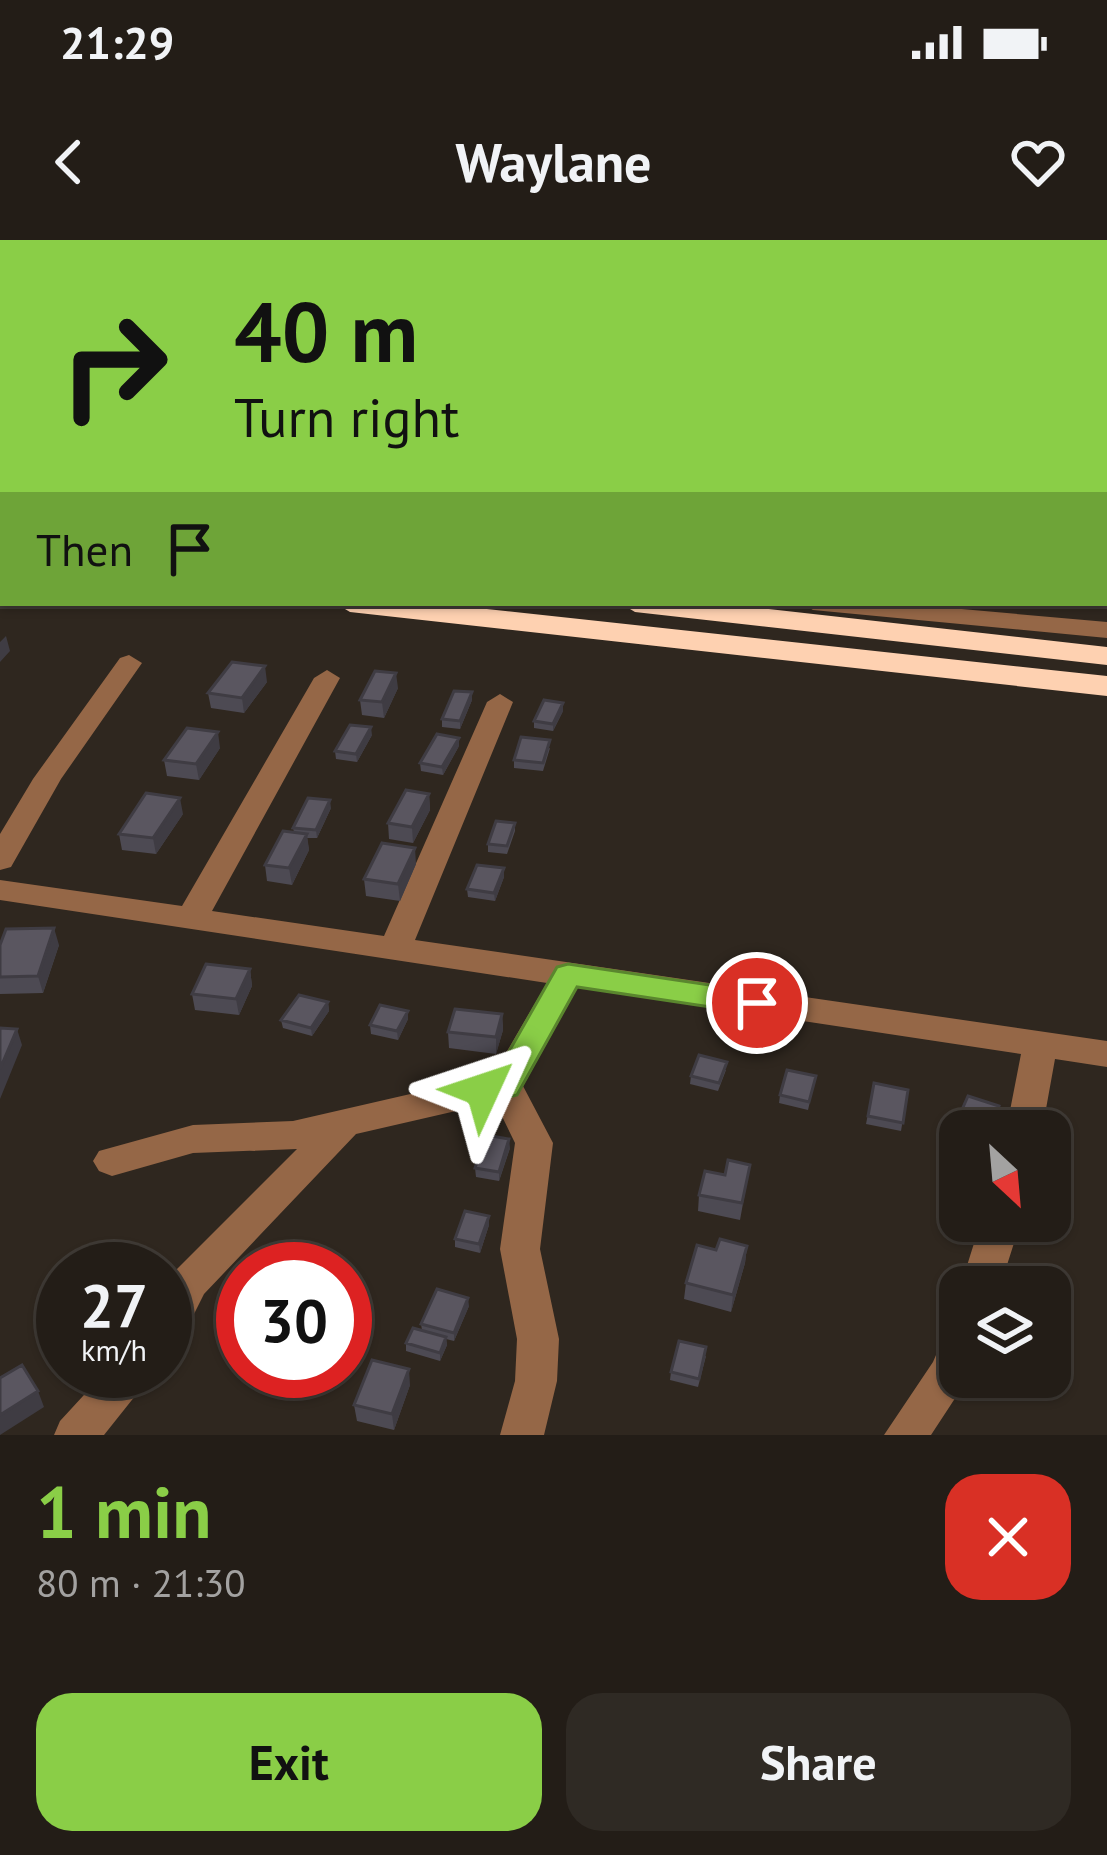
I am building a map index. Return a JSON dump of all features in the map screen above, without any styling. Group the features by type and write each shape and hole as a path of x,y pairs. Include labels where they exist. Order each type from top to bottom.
{"highway":[{"path":"377,606 1107,686"},
{"path":"662,606 1107,656"}],"street":[{"path":"845,606 1107,630"},
{"path":"0,860 47,779 129,662"},
{"path":"191,919 327,679"},
{"path":"395,949 500,702"},
{"path":"0,890 1107,1054"},
{"path":"112,1161 193,1139 293,1135 505,1086 568,975"},
{"path":"1028,1110 1040,1044"},
{"path":"505,1086 534,1143 520,1249 538,1339 522,1435"},
{"path":"192,1280 343,1125"},
{"path":"906,1435 939,1388"},
{"path":"76,1435 110,1398"}],"building":[{"path":"232,662 265,666 242,698 208,693"},
{"path":"375,671 396,673 382,702 360,700"},
{"path":"454,691 472,692 460,721 442,719"},
{"path":"544,700 563,703 553,724 534,721"},
{"path":"350,725 371,727 356,754 335,751"},
{"path":"187,728 218,732 196,764 164,760"},
{"path":"437,734 459,738 442,767 420,763"},
{"path":"521,737 550,740 543,763 514,760"},
{"path":"406,790 429,794 412,827 388,823"},
{"path":"146,793 180,798 153,838 119,834"},
{"path":"308,798 330,800 316,830 293,828"},
{"path":"496,821 515,823 507,846 488,844"},
{"path":"283,831 307,834 289,868 265,865"},
{"path":"382,843 415,848 398,884 364,879"},
{"path":"477,865 504,868 494,893 467,889"},
{"path":"54,928 38,976 0,977 0,945 6,929"},
{"path":"206,964 250,969 236,999 192,994"},
{"path":"299,995 328,1002 311,1028 281,1020"},
{"path":"380,1005 408,1011 397,1031 370,1025"},
{"path":"455,1009 502,1014 496,1037 448,1032"},
{"path":"0,1028 17,1029 0,1069"},
{"path":"699,1055 727,1062 719,1083 691,1076"},
{"path":"787,1070 816,1076 809,1102 780,1095"},
{"path":"874,1083 908,1090 903,1123 868,1116"},
{"path":"968,1096 999,1106 997,1110 962,1110"},
{"path":"486,1135 509,1139 499,1172 475,1168"},
{"path":"728,1160 750,1165 742,1203 699,1195 705,1171 725,1175"},
{"path":"465,1211 489,1216 479,1244 455,1239"},
{"path":"720,1239 747,1246 733,1295 686,1283 697,1245 716,1250"},
{"path":"437,1289 468,1298 454,1333 421,1324"},
{"path":"413,1328 446,1337 440,1353 406,1343"},
{"path":"679,1341 706,1347 699,1379 671,1372"},
{"path":"372,1360 409,1369 392,1414 354,1405 357,1398 372,1398"},
{"path":"22,1365 36,1392 0,1415 0,1378"}],"route":[{"path":"483,1090 505,1086 568,975 757,1003"}]}
